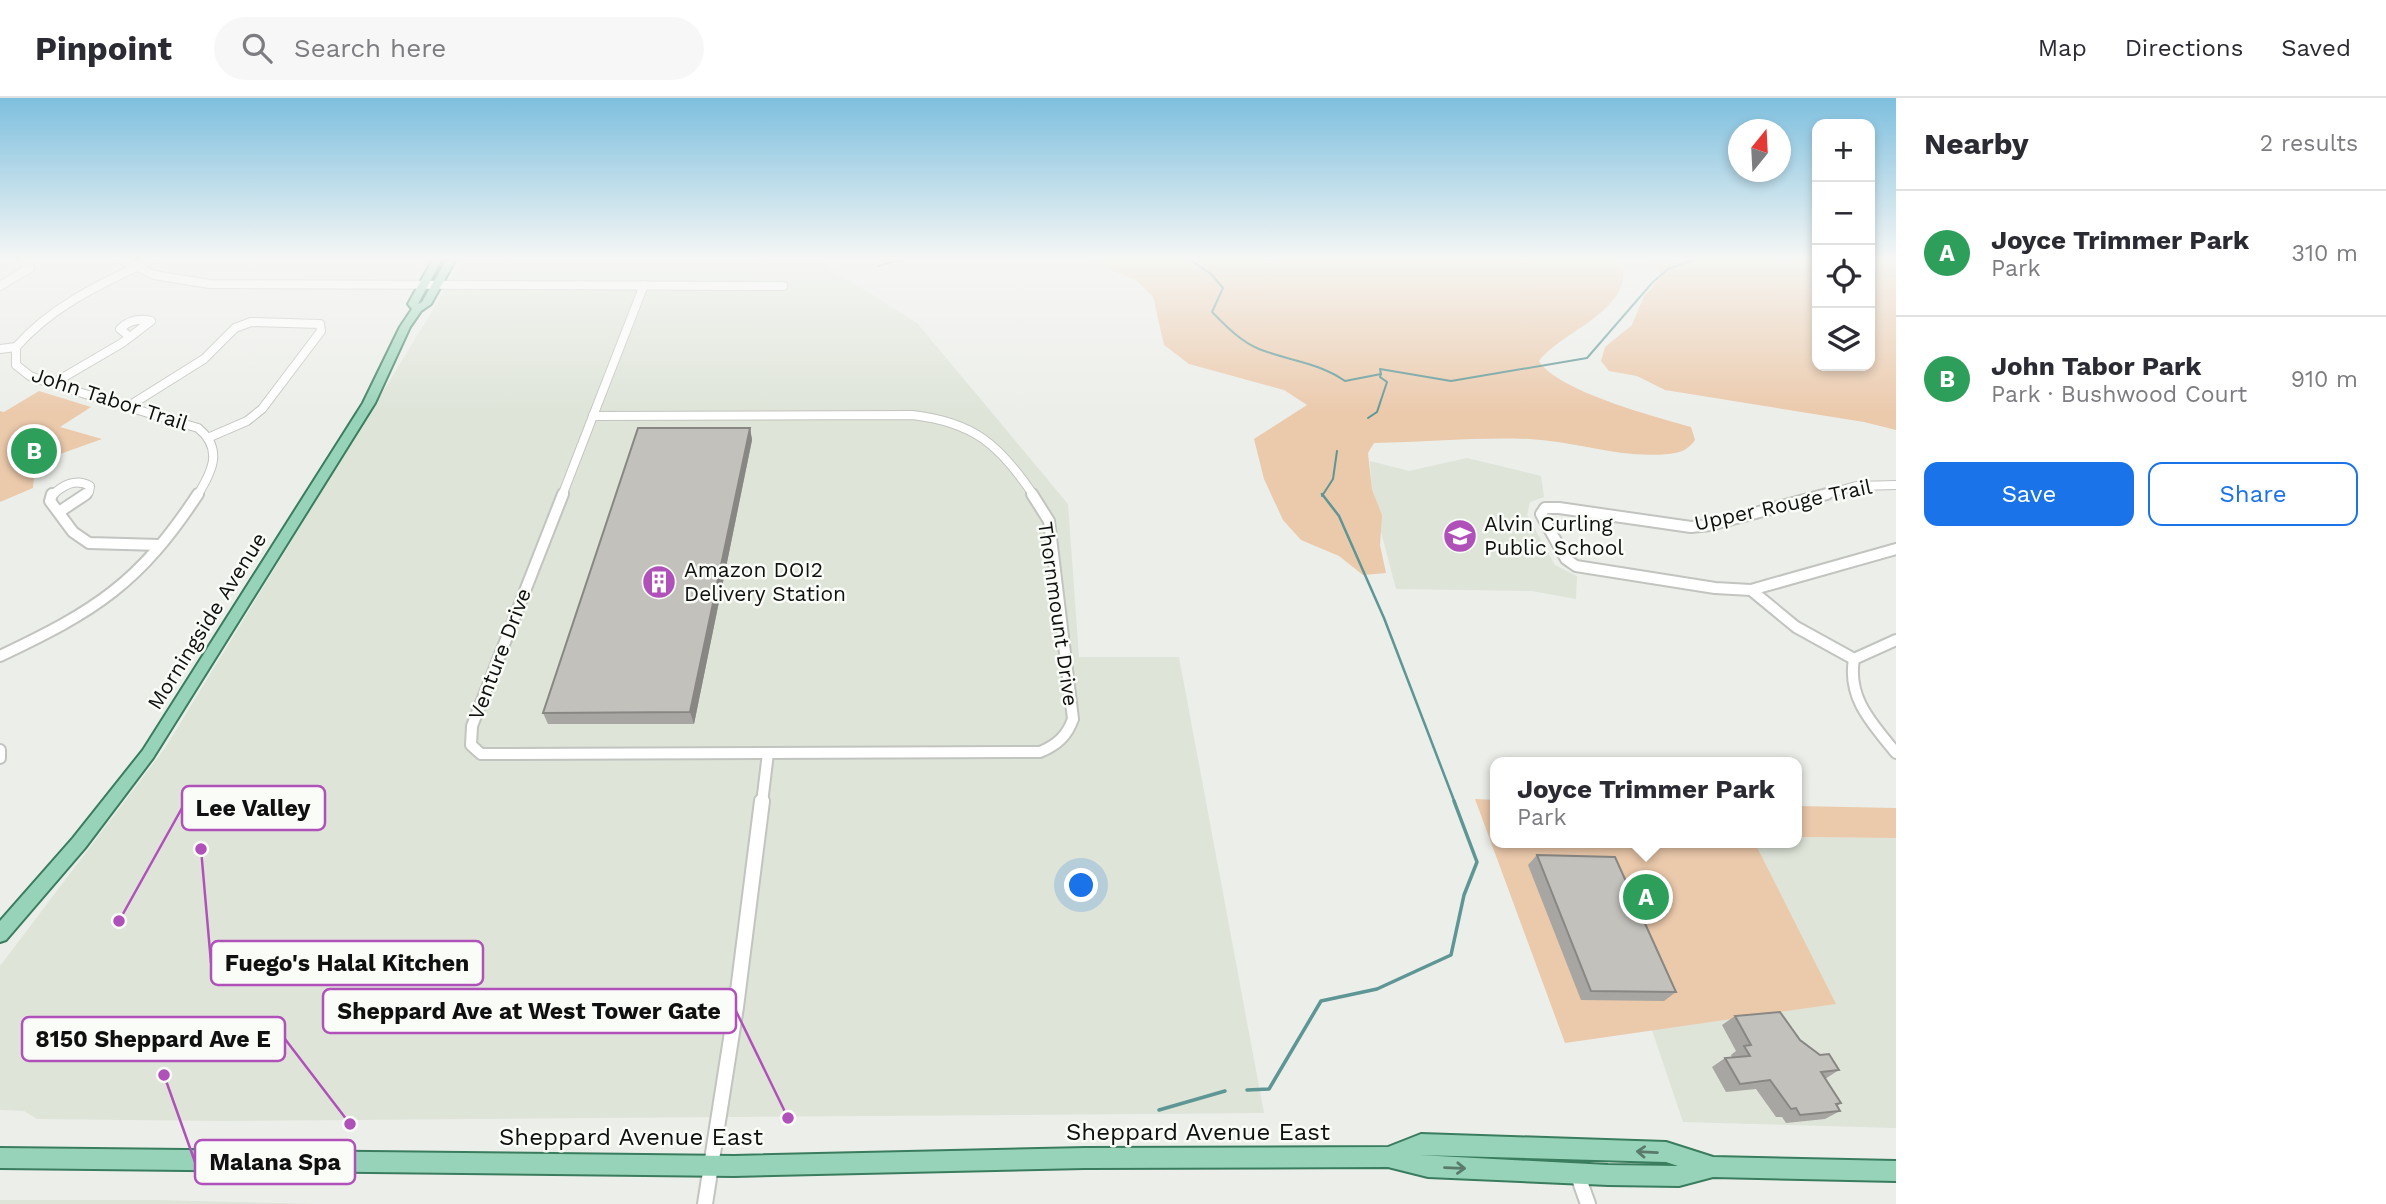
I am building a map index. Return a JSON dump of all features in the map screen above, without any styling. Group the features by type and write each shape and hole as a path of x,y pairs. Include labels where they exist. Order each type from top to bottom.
{"main road":[{"name":"Morningside Avenue","path":"0,934 79,844 148,754 369,403 416,311"},
{"name":"Sheppard Avenue East","path":"1388,1157 1421,1144 1666,1152 1713,1167"},
{"name":"Sheppard Avenue East","path":"0,1158 711,1165 1085,1158 1388,1157 1429,1167 1679,1176 1713,1167 1896,1171"}],"street":[{"name":"John Tabor Trail","path":"0,656 93,608 123,587 160,545 213,468 215,450 210,437 187,424 52,384 30,376 16,365 16,347 33,326 51,311"},
{"name":"Venture Drive","path":"633,311 472,726 471,745 481,754 768,753"},
{"path":"130,406 204,359 239,325 320,324 321,331 262,409 247,421 210,437"},
{"path":"52,384 130,337"},
{"path":"0,349 16,347"},
{"name":"Thornmount Drive","path":"592,416 893,415 938,418 970,429 991,444 1039,503 1049,521 1073,719 1059,745 1040,752 768,753"},
{"name":"Upper Rouge Trail","path":"1751,590 1714,589 1576,566 1566,559 1542,517 1545,508 1691,527 1710,525 1856,486 1896,485"},
{"path":"59,512 76,535 89,544 160,545"},
{"path":"1751,590 1896,549"},
{"path":"1751,590 1796,627 1853,659"},
{"path":"1853,659 1896,640"},
{"path":"1853,659 1850,683 1856,700 1896,753"},
{"path":"0,750 0,758"},
{"path":"705,1204 736,1007 768,753"},
{"path":"1577,1173 1588,1204"}],"shaded area":[{"path":"432,311 897,311 917,323 1068,504 1079,657 1179,657 1264,1113 222,1121 37,1119 24,1111 0,1110 0,966 165,748"},
{"path":"1156,311 1602,311 1539,361 1565,383 1609,402 1691,427 1695,440 1680,452 1650,455 1529,439 1374,443 1368,453 1372,490 1382,515 1380,545 1386,573 1363,575 1339,556 1301,540 1283,520 1264,479 1254,439 1307,405 1284,390 1189,364 1164,345"},
{"path":"1638,311 1812,311 1812,371 1875,371 1875,311 1896,311 1896,430 1864,422 1665,390 1637,376 1609,371 1601,361 1605,347 1632,325"},
{"path":"39,391 91,407 60,427 102,439 35,463 33,488 0,502 0,411 4,412"},
{"name":"Alvin Curling Public School","path":"1467,458 1541,476 1544,497 1530,502 1527,515 1555,565 1577,576 1576,599 1532,591 1396,589 1372,497 1370,461 1409,471"},
{"path":"1475,799 1490,800 1490,840"},
{"path":"1802,806 1896,808 1896,838 1802,837"},
{"path":"1802,837 1896,838 1896,1128 1683,1122 1652,1030 1835,1004 1757,848 1802,848"},
{"path":"1493,848 1758,848 1836,1004 1565,1043"},
{"path":"0,1200 153,1200 316,1204 0,1204"}],"building":[{"name":"Amazon DOI2 Delivery Station","path":"638,428 750,428 690,712 543,713"},
{"path":"1537,855 1615,857 1676,992 1591,991"},
{"path":"1780,1012 1800,1040 1820,1055 1829,1054 1839,1070 1821,1072 1841,1103 1836,1104 1840,1111 1800,1115 1796,1108 1791,1109 1770,1080 1740,1084 1725,1058 1750,1056 1744,1046 1751,1045 1735,1016"}],"waterway":[{"path":"1213,311 1228,328 1259,349 1314,366 1345,381 1381,374"},
{"path":"1381,374 1380,369 1451,381 1587,358 1628,311"},
{"path":"1368,418 1377,412 1387,382 1380,377 1381,374"},
{"path":"1323,495 1333,479 1337,451"},
{"path":"1323,495 1339,516 1384,618 1455,803"},
{"path":"1247,1090 1269,1089 1321,1001 1377,989 1451,955 1464,895 1477,862 1454,801"},
{"path":"1159,1110 1225,1091"}],"place":[{"name":"John Tabor Park","path":"34,451"},
{"name":"Alvin Curling Public School","path":"1460,536"},
{"name":"Amazon DOI2 Delivery Station","path":"659,582"},
{"name":"Fuego's Halal Kitchen","path":"201,849"},
{"name":"Joyce Trimmer Park","path":"1646,897"},
{"name":"Lee Valley","path":"119,921"},
{"name":"Malana Spa","path":"164,1075"},
{"name":"Sheppard Ave at West Tower Gate","path":"788,1118"},
{"name":"8150 Sheppard Ave E","path":"350,1124"}]}
